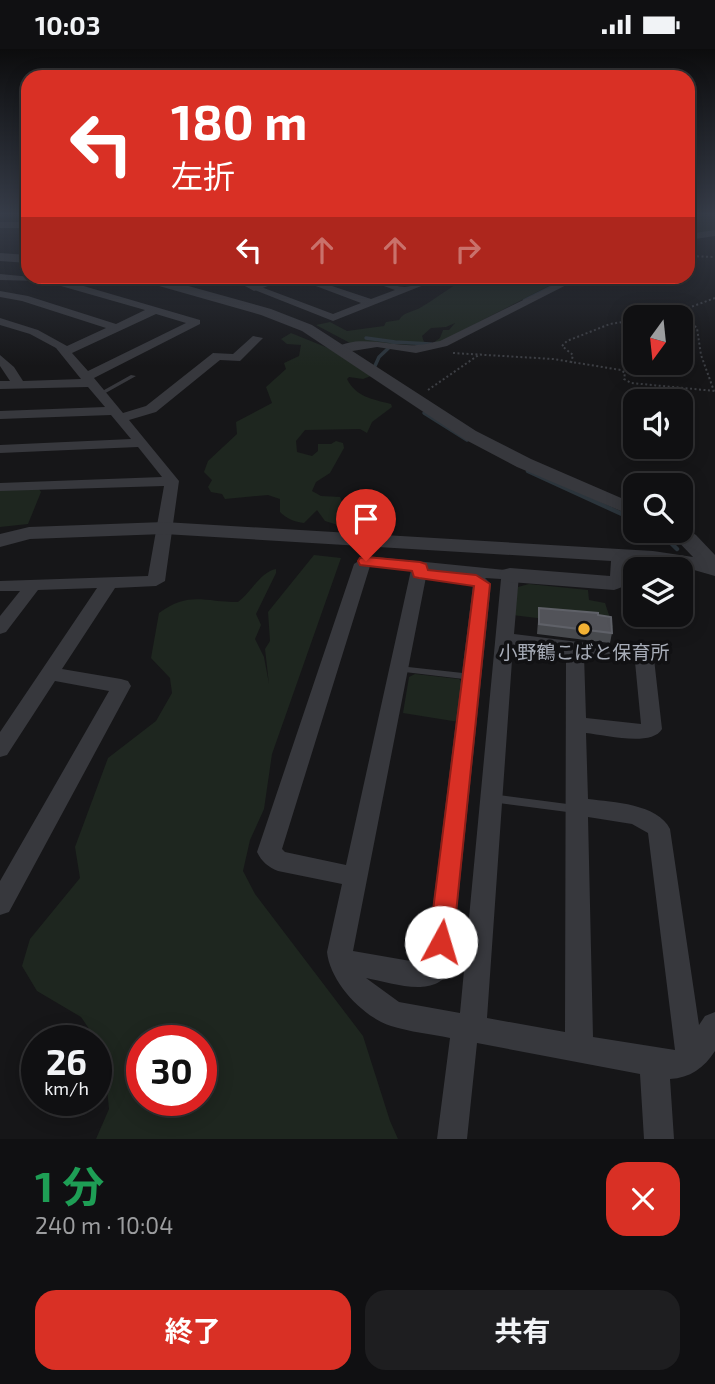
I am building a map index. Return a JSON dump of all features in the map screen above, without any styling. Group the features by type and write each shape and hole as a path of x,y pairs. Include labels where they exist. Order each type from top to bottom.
{"street":[{"path":"0,277 21,278"},
{"path":"0,304 35,284"},
{"path":"0,385 92,385 196,322 62,284"},
{"path":"167,284 292,321 498,450 623,506"},
{"path":"246,284 333,318 419,284"},
{"path":"254,287 264,284"},
{"path":"317,284 371,303"},
{"path":"386,284 404,290"},
{"path":"340,349 377,344 415,349 456,339 563,284"},
{"path":"0,294 15,296 117,328"},
{"path":"65,352 157,309"},
{"path":"0,321 45,337 65,352 172,481 156,581 0,586"},
{"path":"0,415 117,415 150,409 217,356 236,358 257,338"},
{"path":"0,359 19,385"},
{"path":"0,449 141,443"},
{"path":"0,487 172,481"},
{"path":"0,541 29,533 164,528 671,558 715,568"},
{"path":"693,543 715,568"},
{"path":"420,570 614,583 621,579 622,555"},
{"path":"341,961 424,976 438,968 482,584 476,579 366,561 362,564 270,852 278,861 356,877"},
{"path":"420,570 341,961 351,982 393,1014 678,1065 690,1060 699,1051 715,1025"},
{"path":"452,1139 469,1027 510,575"},
{"path":"0,749 110,582"},
{"path":"0,628 33,585"},
{"path":"504,639 635,655 644,659 652,729 646,732 576,724"},
{"path":"564,646 575,655 579,1049"},
{"path":"0,904 121,686 51,674"},
{"path":"576,808 618,813 653,823 659,829 690,1060"},
{"path":"654,1062 659,1139"}],"lane":[{"path":"92,385 133,376"},
{"path":"399,669 472,677"},
{"path":"491,798 576,808"}],"path":[{"path":"693,306 715,298"},
{"path":"571,363 573,355 562,346 567,341 623,322"},
{"path":"415,349 571,363 619,370 625,373 625,380 631,383 714,391 701,355 697,328 693,325"},
{"path":"433,398 424,393 482,354"}],"shaded area":[{"path":"459,284 552,284 440,342 433,343 440,338 443,330 449,330 455,323 431,328 422,336 424,342 417,345 350,343 316,325 330,322 347,331 384,326 386,322 399,320"},
{"path":"291,333 338,352 371,376 363,379 349,377 347,379 355,390 377,401 391,404 392,407 372,422 367,433 360,429 305,430 296,441 297,452 312,456 318,451 318,444 331,444 336,441 343,443 344,448 330,473 316,482 312,491 321,496 340,497 345,509 337,514 338,516 369,512 390,515 394,522 388,531 351,529 325,521 317,510 304,523 297,522 280,512 280,499 268,495 225,499 222,494 211,492 208,487 212,480 204,472 208,461 237,434 236,422 272,403 266,387 286,369 284,363 299,356 301,345 287,344 281,339"},
{"path":"39,489 41,492 28,524 0,527 0,490"},
{"path":"314,555 341,558 272,754 264,809 250,840 243,871 255,894 363,1036 398,1139 96,1139 106,1116 112,1116 112,1025 86,1025 81,1017 37,991 22,966 30,939 80,878 75,847 108,758 156,721 172,693 170,678 151,658 159,613 188,600 238,602 260,578 276,569 256,614 261,625 255,639 264,657 269,684 265,649 270,641 268,612"},
{"path":"529,584 588,590 589,600 605,603 613,627 512,615 518,587"},
{"path":"415,674 459,679 466,685 459,722 403,713 409,677"}],"building":[{"path":"539,608 598,613 611,617 612,633 539,624"}],"waterway":[{"path":"524,300 556,284"},
{"path":"366,338 395,342"},
{"path":"374,368 379,357 395,342"},
{"path":"395,342 431,344"},
{"path":"424,413 467,440"},
{"path":"528,471 623,515"},
{"path":"671,543 677,549"}],"place":[{"name":"小野鶴こばと保育所","path":"584,629"}],"route":[{"path":"366,561 420,567 419,573 476,579 482,584 441,942"}]}
